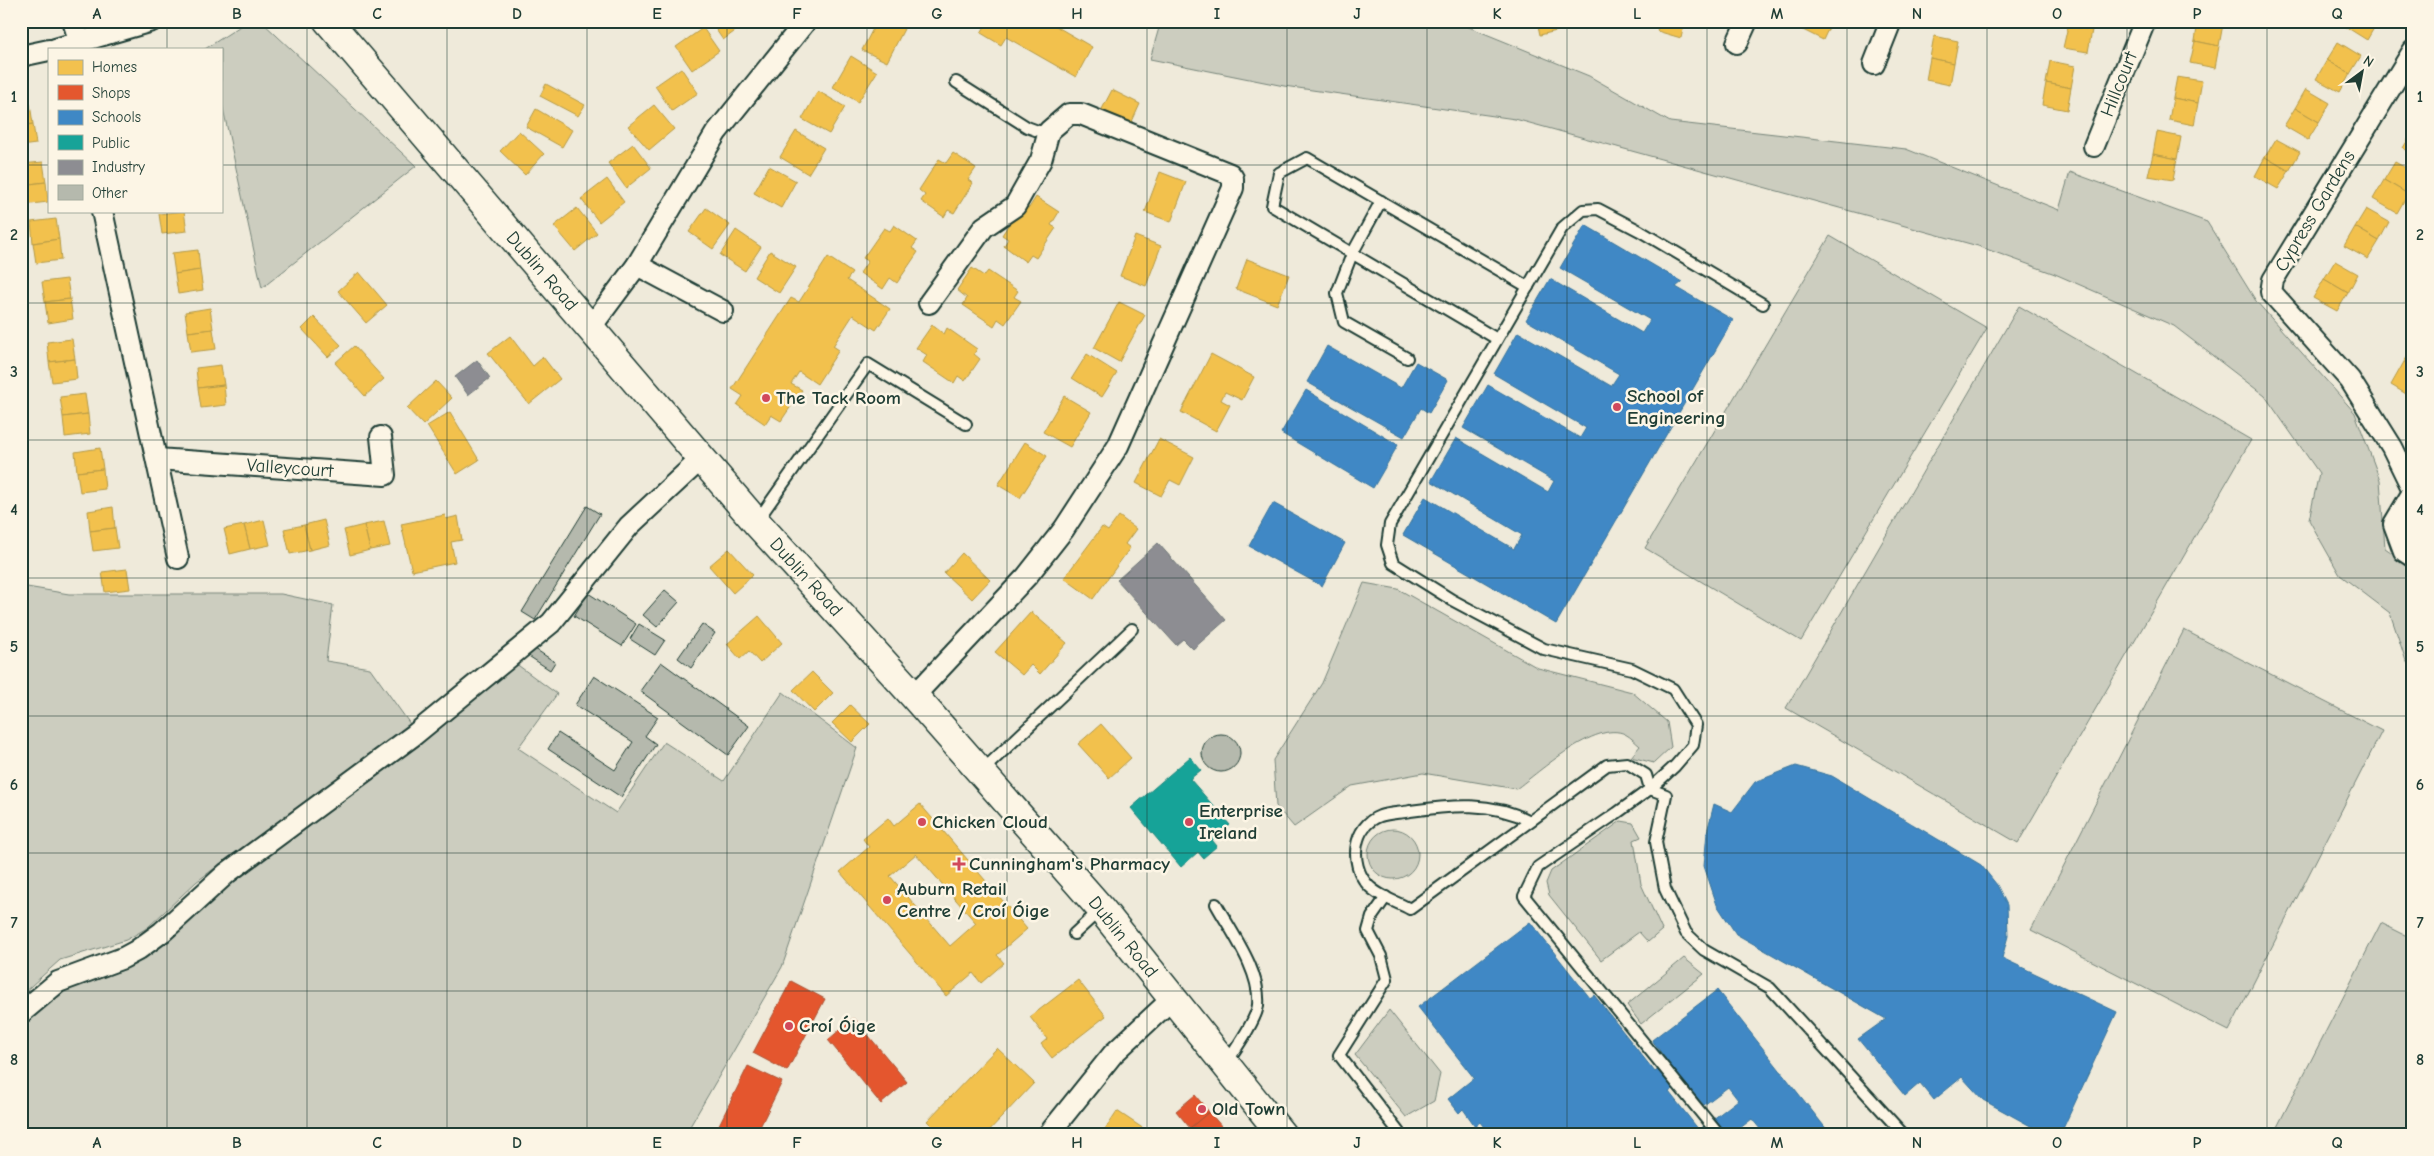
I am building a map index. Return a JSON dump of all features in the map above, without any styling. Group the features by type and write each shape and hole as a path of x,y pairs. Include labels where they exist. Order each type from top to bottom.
{"main road":[{"name":"Dublin Road","path":"328,21 591,327 701,459 914,696 1101,909 1282,1135"}],"street":[{"path":"73,21 68,47 152,21"},
{"path":"591,327 638,265 716,133 806,21"},
{"path":"1737,43 1747,21"},
{"path":"1874,64 1891,21"},
{"name":"Hillcourt","path":"2094,146 2145,21"},
{"path":"21,56 48,50"},
{"name":"Cypress Gardens","path":"2413,51 2273,280 2272,292 2350,380 2392,447 2413,491 2394,524 2404,551 2413,557"},
{"path":"914,696 1027,576 1064,529 1118,446 1233,188 1233,178 1230,174 1081,114 1069,114 1049,131 1041,160 1015,206 984,227 929,303"},
{"path":"102,212 178,558"},
{"path":"638,265 723,311"},
{"name":"Valleycourt","path":"157,459 385,475 381,437"},
{"path":"21,1013 58,982 123,958 162,932 227,873 437,716 551,623 630,526 701,459"},
{"path":"1048,1135 1108,1060 1173,998"}],"lane":[{"path":"956,82 1027,127 1038,131 1049,131"},
{"path":"1497,339 1272,206 1279,173 1308,158 1528,287"},
{"path":"1381,201 1352,254 1337,293 1344,322 1407,358"},
{"path":"1719,1135 1524,896 1538,867 1650,789 1675,766 1693,744 1696,725 1673,688 1632,669 1544,649 1452,600 1393,563 1388,545 1390,524 1497,339 1562,228 1583,210 1598,209 1640,230 1763,304"},
{"path":"756,522 868,364 966,424"},
{"path":"981,772 1132,629"},
{"path":"1530,821 1494,807 1472,805 1380,816 1366,825 1356,843 1358,866 1367,884 1386,897 1410,909 1530,821 1606,765 1627,763 1646,775 1650,789"},
{"path":"1650,789 1666,796 1656,842 1665,889 1686,933 1704,950 1770,988 1904,1135"},
{"path":"1386,897 1372,917 1368,932 1381,956 1387,979 1339,1055 1400,1135"},
{"path":"1216,904 1254,971 1258,1006 1246,1032 1226,1064"},
{"path":"1074,934 1101,909"}],"shaded area":[{"path":"248,21 261,21 416,166 262,288 222,104 222,48 207,48"},
{"path":"1161,21 1454,21 1589,76 1670,122 1906,149 2059,210 2070,172 2207,222 2256,301 2355,413 2380,480 2385,548 2413,567 2413,670 2406,661 2390,613 2340,575 2309,520 2319,473 2265,396 2174,326 2055,274 1978,246 1515,119 1284,86 1150,59"},
{"path":"1830,236 1987,328 1801,641 1645,548"},
{"path":"2019,306 2251,440 2018,843 1786,708"},
{"path":"1364,583 1398,589 1538,668 1632,692 1667,722 1671,747 1654,763 1631,757 1640,746 1625,734 1613,732 1599,734 1568,750 1516,789 1423,773 1352,786 1294,827 1276,806 1273,760 1322,683"},
{"path":"21,586 69,594 281,594 333,605 326,661 370,668 410,724 196,882 147,928 126,940 60,960 21,995"},
{"path":"2184,630 2382,731 2229,1031 2031,930"},
{"path":"515,663 557,694 518,748 616,813 664,742 724,781 783,692 857,748 782,967 685,1135 21,1135 21,1022 76,981 144,958 178,932 242,870"},
{"path":"1621,821 1633,823 1641,837 1634,840 1641,884 1662,930 1648,942 1639,932 1601,960 1549,895 1546,883 1551,871"},
{"path":"1388,829 1398,829 1411,836 1418,849 1418,859 1411,872 1398,879 1388,879 1379,875 1372,868 1368,859 1368,849 1372,840 1379,833"},
{"path":"2381,923 2413,939 2413,1135 2273,1135"},
{"path":"1684,958 1704,974 1641,1024 1627,1005"},
{"path":"1389,1010 1440,1074 1434,1101 1406,1117 1355,1055"}],"building: Homes":[{"path":"710,21 749,21 723,40"},
{"path":"877,21 890,21 904,29 887,62 862,50"},
{"path":"988,21 1047,21 1092,47 1076,77 1006,37 1001,45 981,33"},
{"path":"1537,21 1571,21 1573,27 1540,35"},
{"path":"1659,21 1685,21 1681,38 1657,31"},
{"path":"1804,21 1832,21 1823,40 1801,29"},
{"path":"1947,21 1972,21 1971,27"},
{"path":"2068,21 2094,21 2092,30 2068,26"},
{"path":"2198,21 2223,24 2219,46 2195,41"},
{"path":"2345,21 2378,21 2367,40 2343,25"},
{"path":"2068,26 2092,30 2088,52 2063,48"},
{"path":"703,28 719,51 692,70 676,47"},
{"path":"1934,36 1958,41 1954,63 1930,58"},
{"path":"2195,41 2219,46 2215,68 2190,63"},
{"path":"2338,42 2361,56 2350,74 2327,60"},
{"path":"851,56 877,72 858,102 833,87"},
{"path":"1930,58 1954,63 1950,85 1926,80"},
{"path":"2327,60 2350,74 2340,92 2316,79"},
{"path":"2050,61 2075,66 2071,88 2046,83"},
{"path":"681,68 698,93 672,111 655,86"},
{"path":"2177,77 2202,81 2198,103 2173,98"},
{"path":"2046,83 2071,88 2067,110 2042,105"},
{"path":"546,84 585,105 578,116 540,96"},
{"path":"2306,89 2330,103 2319,122 2295,108"},
{"path":"1112,90 1140,104 1130,126 1101,111"},
{"path":"818,91 845,107 829,134 802,119"},
{"path":"2173,98 2198,103 2194,125 2169,120"},
{"path":"30,104 33,124 21,126 21,105"},
{"path":"654,105 674,129 649,150 628,126"},
{"path":"2295,108 2319,122 2308,140 2284,126"},
{"path":"536,109 572,130 562,147 526,127"},
{"path":"33,124 36,144 21,146 21,126"},
{"path":"519,131 544,154 525,175 500,151"},
{"path":"796,131 824,148 808,174 780,157"},
{"path":"2413,131 2413,154 2403,148"},
{"path":"2157,132 2181,137 2177,159 2153,154"},
{"path":"2276,139 2300,152 2289,171 2265,157"},
{"path":"633,144 651,168 626,188 608,163"},
{"path":"953,153 976,168 968,180 973,183 954,213 948,210 944,217 921,201 925,195 919,190 939,159 946,163"},
{"path":"2153,154 2177,159 2173,180 2148,176"},
{"path":"2265,157 2289,171 2278,189 2255,176"},
{"path":"43,162 46,182 21,185 21,164"},
{"path":"2395,162 2413,172 2413,185 2408,194 2384,180"},
{"path":"769,166 796,181 781,208 754,193"},
{"path":"1160,172 1186,182 1171,222 1145,212"},
{"path":"607,179 624,202 599,222 581,199"},
{"path":"2384,180 2408,194 2397,213 2373,199"},
{"path":"46,182 48,202 23,205 21,185"},
{"path":"1036,197 1059,212 1051,225 1056,228 1036,258 1031,255 1026,262 1004,246 1008,239 1002,235 1022,204 1029,208"},
{"path":"577,208 597,233 575,251 554,226"},
{"path":"706,208 730,225 713,249 689,232"},
{"path":"2366,209 2389,222 2379,241 2355,227"},
{"path":"184,212 187,231 162,234 159,214"},
{"path":"56,219 59,239 33,243 31,222"},
{"path":"894,225 917,241 912,248 918,252 897,283 890,278 883,289 860,273 868,261 863,258 884,228 890,231"},
{"path":"2355,227 2379,241 2368,259 2344,246"},
{"path":"736,230 761,247 745,271 720,255"},
{"path":"1135,236 1161,246 1146,286 1120,276"},
{"path":"59,239 61,260 36,263 33,243"},
{"path":"198,250 200,270 175,274 172,253"},
{"path":"770,251 796,267 779,293 754,277"},
{"path":"828,257 852,273 847,280 890,309 876,330 853,315 833,346 839,350 817,384 799,372 791,384 802,390 781,421 771,415 765,424 737,405 743,396 732,389 791,298 799,302"},
{"path":"1247,259 1289,275 1277,305 1236,289"},
{"path":"2335,261 2358,274 2348,293 2324,279"},
{"path":"972,268 984,276 988,271 1018,291 1014,297 1021,301 1005,324 998,319 994,326 963,305 967,298 957,290"},
{"path":"200,270 203,290 178,294 175,274"},
{"path":"359,272 387,305 366,323 338,291"},
{"path":"67,279 70,299 45,302 42,282"},
{"path":"2324,279 2348,293 2337,311 2313,298"},
{"path":"70,299 73,319 48,323 45,302"},
{"path":"1119,302 1145,315 1119,362 1094,348"},
{"path":"210,308 213,329 188,332 185,312"},
{"path":"314,317 341,345 328,357 302,329"},
{"path":"932,325 944,334 947,328 977,349 974,354 980,359 965,381 958,376 954,383 923,362 927,355 916,348"},
{"path":"213,329 216,349 191,352 188,332"},
{"path":"510,336 533,366 543,357 560,379 529,404 488,353"},
{"path":"72,339 75,359 49,362 47,342"},
{"path":"354,346 384,379 365,396 335,363"},
{"path":"2413,348 2413,367 2404,362"},
{"path":"1087,354 1117,373 1102,397 1072,378"},
{"path":"1211,354 1254,377 1242,400 1225,392 1221,400 1230,405 1216,431 1181,412"},
{"path":"75,359 77,379 52,382 49,362"},
{"path":"2404,362 2413,367 2413,398 2391,385"},
{"path":"221,365 224,385 198,388 196,368"},
{"path":"436,381 452,398 423,425 407,408"},
{"path":"224,385 226,405 201,408 198,388"},
{"path":"85,394 88,414 63,417 60,397"},
{"path":"1064,396 1091,412 1070,447 1043,432"},
{"path":"450,412 479,460 457,474 427,426"},
{"path":"88,414 90,434 65,437 63,417"},
{"path":"1159,439 1194,457 1180,485 1170,480 1161,496 1136,483"},
{"path":"1025,442 1047,456 1020,498 998,485"},
{"path":"100,448 103,469 77,472 75,452"},
{"path":"103,469 105,489 80,492 77,472"},
{"path":"113,507 115,528 90,531 88,511"},
{"path":"445,515 446,519 458,516 462,540 451,542 455,562 412,571 401,524"},
{"path":"1119,516 1136,529 1125,544 1130,548 1093,599 1064,578 1102,527 1108,531"},
{"path":"264,520 270,545 250,549 244,525"},
{"path":"324,520 330,545 310,550 304,525"},
{"path":"384,521 390,546 370,550 364,525"},
{"path":"244,525 250,549 230,554 224,529"},
{"path":"304,525 310,550 290,554 284,529"},
{"path":"364,525 370,550 350,555 344,530"},
{"path":"115,528 118,548 93,551 90,531"},
{"path":"729,549 753,575 733,593 709,566"},
{"path":"962,553 990,580 972,599 944,573"},
{"path":"127,569 130,589 105,592 102,572"},
{"path":"1031,612 1067,643 1040,674 1031,665 1022,675 995,652"},
{"path":"759,616 782,643 760,663 749,651 740,659 727,644"},
{"path":"812,672 833,693 814,712 793,690"},
{"path":"850,705 870,724 852,742 832,723"},
{"path":"1101,724 1131,758 1109,778 1078,744"},
{"name":"Auburn Retail Centre / Croí Óige","path":"920,804 1027,929 997,955 1004,963 981,983 973,973 946,996 840,872 869,847 863,839 888,818 894,826","holes":["916,854 976,923 950,946 890,876"]},
{"path":"1078,980 1106,1016 1052,1058 1041,1044 1047,1039 1030,1017"},
{"path":"997,1048 1034,1083 985,1135 941,1135 927,1121"},
{"path":"1117,1111 1147,1131 1144,1135 1101,1135"}],"building: Shops":[{"name":"Croí Óige","path":"791,981 825,999 787,1071 753,1053"},
{"name":"Croí Óige","path":"854,1018 907,1082 881,1104 828,1040"},
{"name":"Croí Óige","path":"748,1066 782,1082 756,1135 714,1135"},
{"path":"1195,1095 1209,1112 1190,1128 1176,1111"},
{"path":"1209,1112 1223,1128 1215,1135 1195,1135 1190,1128"}],"building: Schools":[{"name":"School of Engineering","path":"1585,225 1682,282 1676,287 1733,320 1556,624 1403,535 1425,497 1514,549 1522,535 1431,481 1456,438 1548,492 1554,481 1463,428 1488,385 1580,438 1586,428 1494,374 1518,332 1611,386 1619,374 1526,320 1550,279 1642,333 1650,320 1560,268"},
{"path":"1327,346 1401,388 1416,362 1448,380 1429,413 1421,408 1404,437 1307,382"},
{"path":"1306,390 1398,445 1373,488 1281,433"},
{"path":"1273,503 1345,543 1322,586 1249,546"},
{"path":"1796,766 1832,776 1981,865 1997,885 2007,905 2008,936 2002,958 2117,1012 2060,1135 2047,1135 1983,1100 1962,1077 1934,1100 1920,1083 1905,1096 1858,1039 1886,1019 1736,934 1717,905 1704,866 1707,832 1714,804 1732,812 1755,782"},
{"path":"1530,922 1590,998 1594,995 1655,1072 1668,1062 1652,1040 1717,990 1831,1135 1765,1135 1752,1119 1731,1135 1490,1135 1480,1122 1475,1126 1463,1109 1459,1113 1448,1099 1474,1078 1418,1007","holes":["1683,1081 1704,1105 1728,1087 1738,1100 1699,1130 1669,1092"]}],"building: Public":[{"path":"1190,757 1201,770 1190,779 1230,825 1212,840 1217,846 1203,858 1198,852 1181,867 1131,808"}],"building: Industry":[{"path":"477,360 490,378 468,395 455,377"},
{"path":"1158,543 1226,620 1193,649 1183,639 1176,645 1117,580"}],"building: Other":[{"path":"587,506 600,514 535,620 522,612"},
{"path":"665,590 679,602 657,627 643,615"},
{"path":"588,593 636,624 622,646 574,616"},
{"path":"639,624 665,640 655,655 630,639"},
{"path":"702,624 715,633 691,668 678,658"},
{"path":"532,647 555,662 550,670 527,655"},
{"path":"661,662 749,726 728,755 640,691"},
{"path":"594,676 658,717 645,736 656,744 621,797 548,749 558,733 615,770 633,742 575,705"},
{"path":"1221,734 1234,740 1240,753 1234,766 1221,772 1208,766 1202,753 1208,740"}],"place":[{"name":"The Tack Room","path":"766,398"},
{"name":"School of Engineering","path":"1617,407"},
{"name":"Chicken Cloud","path":"922,822"},
{"name":"Enterprise Ireland","path":"1189,822"},
{"name":"Cunningham's Pharmacy","path":"959,864"},
{"name":"Auburn Retail Centre / Croí Óige","path":"887,900"},
{"name":"Croí Óige","path":"789,1026"},
{"name":"Old Town","path":"1202,1109"}]}
